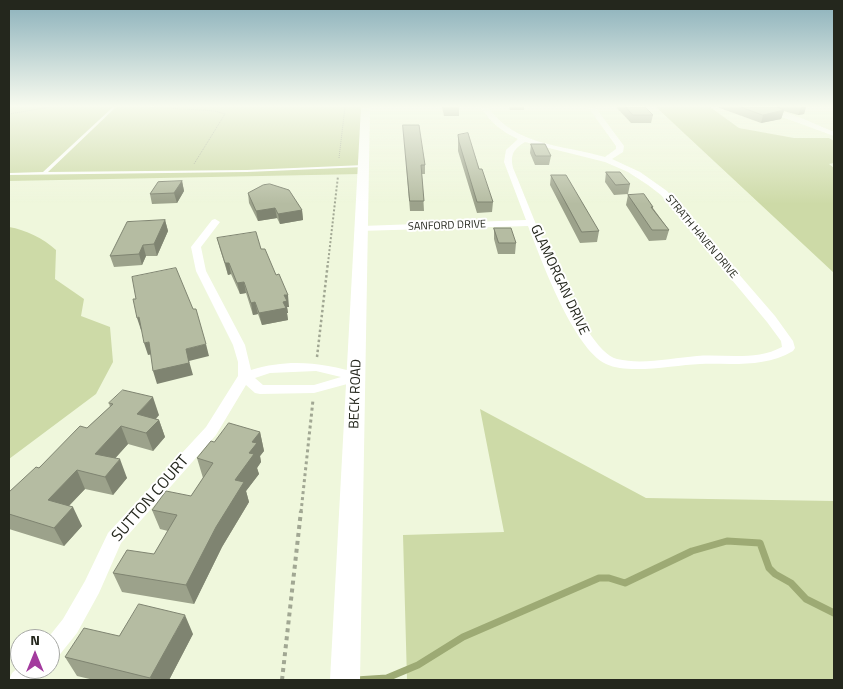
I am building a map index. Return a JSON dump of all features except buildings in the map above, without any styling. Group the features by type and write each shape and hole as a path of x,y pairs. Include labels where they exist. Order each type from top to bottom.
{"main road":[{"name":"BECK ROAD","path":"345,680 365,139"}],"street":[{"name":"GLAMORGAN DRIVE","path":"524,139 513,145 506,158 531,223 578,327 596,352 611,361 634,363 749,359 779,356 789,348"},
{"name":"STRATH HAVEN DRIVE","path":"525,139 607,159 647,178 664,193 771,319 788,341 789,348"},
{"path":"607,159 620,150 620,146 615,139"},
{"path":"215,222 196,247 201,271 239,345 244,362 244,376 260,390 314,389 357,377"},
{"name":"SANFORD DRIVE","path":"362,229 531,223"},
{"path":"244,376 268,369 316,367 357,377"},
{"name":"SUTTON COURT","path":"60,638 70,626 92,588 114,538 211,431 244,376"}],"lane":[{"path":"45,173 81,139"},
{"path":"9,174 247,171 364,166"}],"path":[{"path":"192,166 209,139"},
{"path":"316,367 342,139"},
{"path":"282,680 314,389"}],"green space":[{"path":"9,139 364,139 362,174 9,181"},
{"path":"690,139 831,139 834,141 834,163 829,164 834,168 834,273"},
{"path":"9,227 34,235 56,250 55,279 84,299 81,316 110,327 113,362 96,394 9,459"},
{"path":"480,409 646,498 834,501 834,680 407,680 403,535 504,532"}],"waterway":[{"path":"356,680 387,678 418,665 463,637 599,578 609,578 625,583 692,551 727,541 760,543 769,568 775,574 791,583 806,599 834,613"}]}
